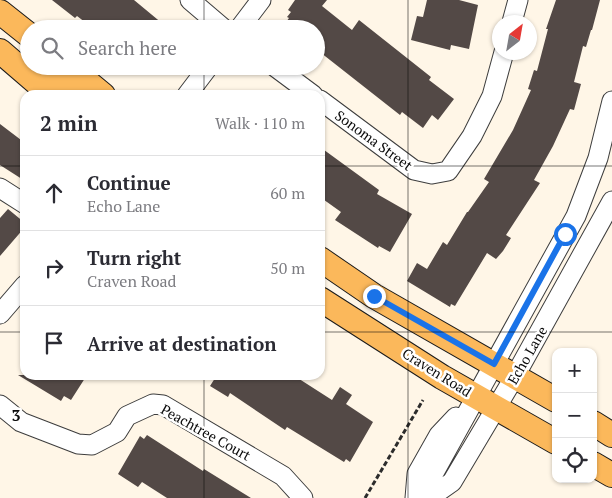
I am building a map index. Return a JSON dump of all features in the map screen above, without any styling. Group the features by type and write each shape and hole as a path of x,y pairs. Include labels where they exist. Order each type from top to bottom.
{"main road":[{"path":"0,12 20,28"},
{"path":"0,34 20,51"},
{"path":"0,51 20,68"},
{"path":"28,75 45,90"},
{"path":"49,75 67,90"},
{"path":"79,75 98,90"},
{"path":"325,262 374,296 552,398"},
{"name":"Craven Road","path":"325,302 486,402 552,440"},
{"path":"597,426 612,435"},
{"path":"597,466 612,474"}],"street":[{"path":"190,0 213,20"},
{"path":"245,20 261,0"},
{"path":"514,15 518,0"},
{"name":"Sonoma Street","path":"325,104 414,170 432,174 448,171 472,136 492,96 502,60"},
{"path":"191,90 202,75"},
{"path":"286,75 306,90"},
{"name":"Echo Lane","path":"429,498 452,482 486,402 494,364 576,216 609,126 612,101"},
{"path":"0,188 20,201"},
{"name":"Echo Lane","path":"415,498 417,474 439,435 486,402 516,376 612,201"},
{"path":"0,314 20,291"},
{"name":"Echo Lane","path":"420,498 486,402"},
{"name":"Peachtree Court","path":"0,405 21,422 78,444 92,445 117,432 127,416 153,404 163,405 283,476 303,498"}],"path":[{"path":"365,498 423,400"}],"building":[{"path":"52,0 134,0 158,20 82,20 77,16 75,18"},
{"path":"295,0 327,0 322,6 352,30 359,20 431,77 429,80 454,99 438,120 432,115 423,128 402,112 400,115 325,56 325,20 288,20 289,18 287,17 291,12 288,10"},
{"path":"427,0 459,0 478,5 469,49 451,45 450,50 411,40 417,16 423,17"},
{"path":"556,0 600,0 586,47 583,46 574,82 581,84 574,110 570,109 553,146 534,180 540,183 506,235 511,238 503,251 496,259 487,253 455,306 451,304 450,307 407,281 417,263 427,269 443,242 447,245 467,212 489,182 484,179 513,130 531,90 528,89 534,70 537,71 548,29 546,29"},
{"path":"0,124 20,139 20,178 0,165"},
{"path":"325,151 379,190 377,194 412,214 390,252 379,246 378,248 335,220 341,212 325,201"},
{"path":"8,209 20,219 20,233 0,256 0,218"},
{"path":"26,380 84,380 71,400 64,396 61,401"},
{"path":"214,380 301,380 332,400 340,387 352,395 346,404 373,422 350,462 346,459 344,462 287,427 285,430 230,393 228,397 210,386"},
{"path":"147,435 203,471 204,469 251,498 167,498 142,482 138,487 118,474 140,436 144,439"}],"route":[{"path":"374,296 494,364 565,234"}]}
